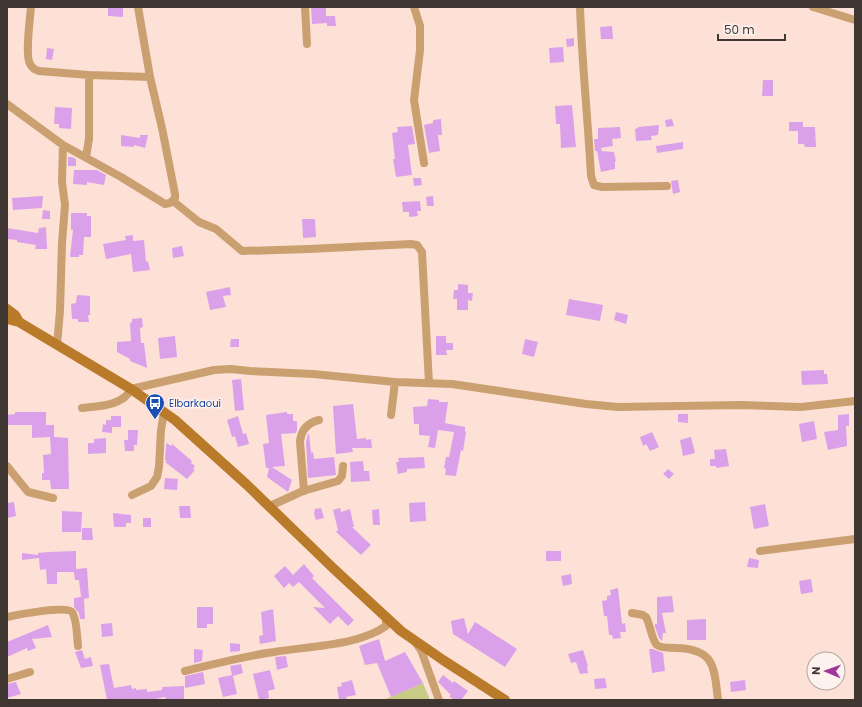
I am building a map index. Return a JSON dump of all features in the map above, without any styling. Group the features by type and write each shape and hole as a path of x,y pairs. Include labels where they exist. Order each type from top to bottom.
{"main road":[{"path":"7,309 15,315 19,322"},
{"path":"7,319 19,322 131,389 164,412 191,433 386,617 413,639 443,660 505,700"}],"street":[{"path":"30,7 28,52 29,63 32,68 40,71 89,75 150,76"},
{"path":"138,7 150,76 174,190 173,201"},
{"path":"305,7 307,44"},
{"path":"414,7 420,26 420,50 414,100 424,163"},
{"path":"580,7 591,176 594,185 602,187 666,186"},
{"path":"813,7 855,20"},
{"path":"86,157 89,139 89,75"},
{"path":"7,104 63,146 86,157 165,204 173,201"},
{"path":"57,345 65,205 62,182 63,146"},
{"path":"173,201 199,222 216,229 242,251 411,244 417,245 422,252 429,383"},
{"path":"82,408 102,406 115,402 128,395 131,389 214,370 231,369 313,374 395,382 460,385 580,403 618,407 741,405 801,407 855,401"},
{"path":"391,415 395,382"},
{"path":"132,495 151,486 157,477 164,412"},
{"path":"304,491 300,442 301,436 308,424 319,420"},
{"path":"7,466 28,492 53,498"},
{"path":"270,506 304,491 338,481 342,476 343,466"},
{"path":"760,551 855,539"},
{"path":"7,617 56,610 72,611 78,646"},
{"path":"632,613 646,617 657,645 662,647 696,650 706,656 714,673 718,700"},
{"path":"185,672 250,656 355,640 382,629 386,626 386,617"},
{"path":"413,639 421,650 439,700"},
{"path":"7,679 30,672"}],"green space":[{"path":"423,683 430,700 383,700"}],"building":[{"path":"108,7 123,7 123,17 108,16"},
{"path":"311,7 326,7 326,16 335,16 336,26 327,26 327,23 312,24"},
{"path":"612,26 613,39 601,39 600,27"},
{"path":"574,38 574,46 567,47 566,39"},
{"path":"563,47 564,62 550,63 549,48"},
{"path":"47,48 54,49 52,60 46,59"},
{"path":"763,80 773,80 773,96 762,96"},
{"path":"572,105 576,147 561,148 560,124 556,124 555,106"},
{"path":"55,107 72,108 71,129 59,128 59,124 54,124"},
{"path":"441,119 442,135 438,135 440,151 429,153 424,125 433,123 433,120"},
{"path":"672,119 674,126 666,127 665,120"},
{"path":"789,122 803,122 803,127 815,127 816,147 805,147 804,144 798,144 798,131 789,131"},
{"path":"659,125 658,135 651,136 652,140 636,141 635,129 638,127"},
{"path":"412,126 415,144 408,145 412,175 396,177 393,159 395,159 392,133 398,132 397,127"},
{"path":"620,127 621,138 612,139 613,146 601,148 602,151 600,151 614,152 616,161 615,169 601,172 597,151 595,151 594,139 598,139 598,128"},
{"path":"121,135 140,138 140,135 148,135 145,148 134,145 134,147 121,146"},
{"path":"683,142 683,149 657,153 656,146"},
{"path":"68,157 76,159 76,166 68,166"},
{"path":"74,170 97,170 106,175 104,185 87,182 87,185 73,184"},
{"path":"413,178 421,178 422,185 414,186"},
{"path":"678,180 680,192 673,194 671,181"},
{"path":"43,196 42,208 13,210 12,198"},
{"path":"433,196 434,206 427,206 426,197"},
{"path":"420,201 421,211 417,211 418,216 409,217 409,212 403,212 402,202"},
{"path":"43,210 50,211 50,219 42,219"},
{"path":"71,213 87,213 87,216 91,216 91,237 84,237 83,255 79,255 79,257 70,257 73,230 71,230"},
{"path":"302,219 315,219 316,237 303,238"},
{"path":"46,227 47,249 35,249 36,245 7,239 7,228 38,233 39,228"},
{"path":"133,235 133,241 144,240 146,262 148,261 150,270 133,272 131,254 106,259 103,244 126,240 125,236"},
{"path":"182,246 184,256 173,258 172,248"},
{"path":"458,284 468,285 468,293 473,293 472,301 468,300 468,310 457,310 457,299 453,299 454,290 458,290"},
{"path":"230,287 231,295 223,296 226,307 210,310 206,292"},
{"path":"77,295 90,296 90,315 88,315 89,322 78,322 78,319 72,319 71,304 76,303"},
{"path":"569,299 603,305 600,321 566,315"},
{"path":"616,312 628,315 626,324 614,320"},
{"path":"142,318 143,327 140,328 141,343 144,343 147,368 130,361 130,359 117,352 117,342 131,341 130,323 132,322 132,319"},
{"path":"175,336 177,357 160,359 158,338"},
{"path":"436,336 446,336 446,343 453,343 453,350 446,350 447,355 436,355"},
{"path":"231,339 239,339 239,347 230,347"},
{"path":"525,339 538,342 534,357 522,354"},
{"path":"824,370 824,374 827,374 828,384 802,385 801,371"},
{"path":"241,379 244,410 235,411 232,380"},
{"path":"428,399 439,400 439,402 448,402 445,423 465,427 466,432 463,451 461,450 456,476 445,475 446,469 444,468 446,457 449,457 454,432 438,430 435,448 428,447 430,436 419,435 419,424 414,424 413,407 427,406"},
{"path":"353,404 357,439 371,439 372,448 352,448 353,452 336,454 333,406"},
{"path":"15,412 46,412 46,425 54,425 54,437 68,438 69,489 51,489 50,480 42,480 42,473 44,473 43,455 51,454 50,437 32,438 32,425 7,425 7,415 15,414"},
{"path":"287,412 287,414 293,414 293,421 297,421 297,430 296,433 281,434 285,466 272,467 292,480 288,492 267,477 269,468 266,468 263,444 269,443 266,415"},
{"path":"678,414 688,414 688,423 678,422"},
{"path":"849,414 849,426 846,426 847,446 828,450 824,432 838,430 838,415"},
{"path":"111,416 121,416 121,427 112,427 112,433 102,432 103,424 106,425 106,420 111,420"},
{"path":"238,416 243,434 246,433 249,444 238,447 235,436 232,437 227,420"},
{"path":"814,421 817,439 802,442 799,424"},
{"path":"128,430 138,430 137,445 134,445 134,451 125,451 124,440 128,440"},
{"path":"652,432 659,447 650,451 646,444 643,446 640,437"},
{"path":"308,434 311,453 313,452 314,459 334,457 336,475 308,478 306,442"},
{"path":"691,437 695,453 683,456 680,440"},
{"path":"106,438 106,453 88,454 88,443 94,443 94,439"},
{"path":"167,443 171,446 172,444 192,461 191,463 195,466 193,469 195,470 187,479 165,462 167,461 165,460"},
{"path":"726,449 729,466 716,468 716,466 710,466 710,459 715,459 714,450"},
{"path":"424,457 425,468 407,469 407,472 398,474 396,462 399,462 398,458"},
{"path":"363,461 364,471 369,471 370,481 351,482 350,462"},
{"path":"668,469 674,474 669,479 663,474"},
{"path":"165,478 178,479 177,490 164,489"},
{"path":"14,502 16,516 7,518 7,503"},
{"path":"425,502 426,521 410,522 409,503"},
{"path":"765,504 769,526 754,529 750,507"},
{"path":"179,506 190,506 191,518 180,518"},
{"path":"321,508 324,518 316,520 314,514 315,509"},
{"path":"340,508 341,512 350,509 354,527 352,527 371,545 361,555 336,532 338,530 333,510"},
{"path":"379,509 380,525 373,525 372,510"},
{"path":"62,511 82,512 81,532 62,532"},
{"path":"113,513 131,515 131,523 126,523 126,527 114,527"},
{"path":"143,518 151,518 151,527 143,527"},
{"path":"82,528 92,528 93,540 82,540"},
{"path":"76,551 76,569 87,568 89,598 84,599 85,619 80,619 79,613 74,607 74,598 81,597 79,580 75,580 74,572 57,572 57,584 47,584 46,569 40,570 39,558 22,560 22,553 38,555 38,553"},
{"path":"546,551 561,551 561,561 546,561"},
{"path":"749,558 759,560 758,568 747,567"},
{"path":"304,564 314,576 312,578 354,620 348,626 338,616 330,624 313,607 325,608 299,582 293,587 289,583 284,588 274,576 285,566 293,575"},
{"path":"571,574 572,584 563,586 561,576"},
{"path":"811,579 813,592 801,594 799,581"},
{"path":"618,588 622,624 625,623 626,632 620,632 621,638 613,639 612,635 609,635 607,616 604,616 602,601 607,600 607,596 611,595 610,590"},
{"path":"672,596 674,612 662,613 666,633 663,633 662,641 659,638 655,627 655,624 657,624 657,597"},
{"path":"197,607 213,607 213,624 207,624 207,628 197,628"},
{"path":"273,609 276,641 260,644 259,636 263,635 261,612"},
{"path":"464,618 468,634 475,622 517,649 505,667 453,634 451,621"},
{"path":"706,619 706,640 687,640 687,620"},
{"path":"112,623 113,636 102,637 101,624"},
{"path":"48,625 52,637 32,639 36,648 28,651 27,648 7,657 7,642"},
{"path":"379,639 385,661 405,652 423,683 391,697 377,663 365,665 359,646"},
{"path":"230,643 240,644 240,651 230,652"},
{"path":"194,649 203,650 202,661 194,663"},
{"path":"649,649 663,653 665,671 652,673"},
{"path":"82,650 85,659 91,657 93,666 81,668 75,652"},
{"path":"583,650 588,666 588,673 580,674 576,662 571,663 568,654"},
{"path":"286,656 288,667 277,670 275,657"},
{"path":"109,664 114,688 131,685 132,689 147,689 147,692 162,690 162,687 184,686 184,700 166,700 165,697 150,700 107,700 100,665"},
{"path":"241,664 243,673 233,676 237,694 223,697 218,678 232,675 230,666"},
{"path":"270,670 275,689 268,691 269,698 259,700 253,674"},
{"path":"203,672 205,684 185,688 185,676"},
{"path":"443,675 453,683 454,681 468,691 461,700 454,700 438,682"},
{"path":"605,678 607,688 595,689 594,679"},
{"path":"352,680 356,695 346,697 347,700 339,700 337,687 342,686 341,683"},
{"path":"745,680 746,690 731,692 730,682"},
{"path":"16,682 21,694 7,698 7,684"}],"place":[{"name":"Elbarkaoui","path":"155,420"}]}
